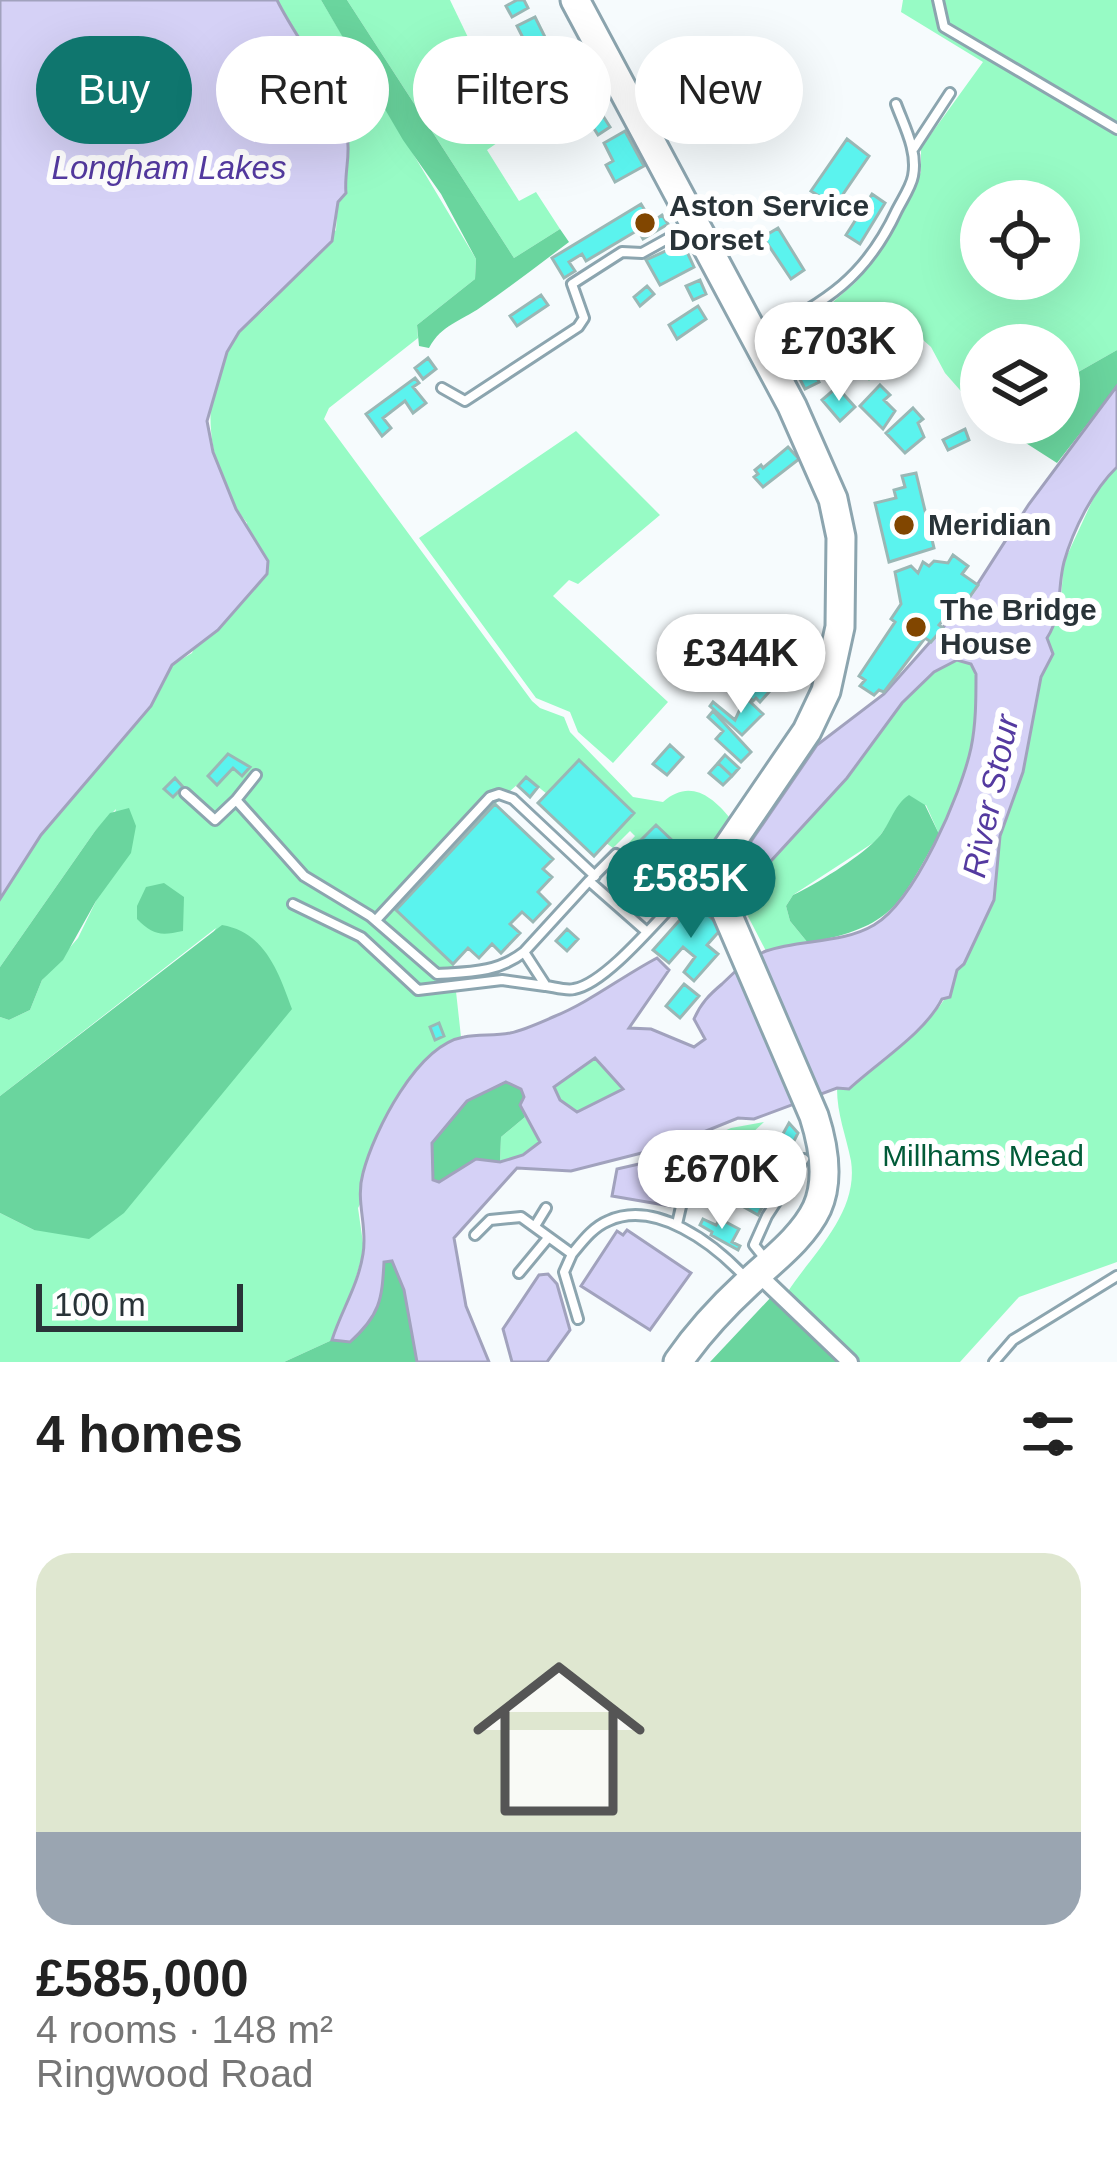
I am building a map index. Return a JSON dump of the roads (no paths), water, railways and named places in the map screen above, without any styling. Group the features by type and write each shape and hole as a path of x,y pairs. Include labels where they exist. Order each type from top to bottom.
{"highway":[{"path":"575,0 820,463 841,537 842,604 826,691 807,731 719,865 716,889 814,1115 823,1143 822,1186 817,1208 716,1313 678,1362"}],"street":[{"path":"759,1273 850,1362"}],"lane":[{"path":"938,0 944,27 1117,129"},
{"path":"913,149 950,93"},
{"path":"756,339 818,305 852,279 887,231 914,177 913,149 896,104"},
{"path":"442,388 465,401 578,327 584,318 572,284 622,251 641,253 695,224"},
{"path":"185,793 215,820 256,775"},
{"path":"376,920 490,797 499,794 513,799 647,932"},
{"path":"236,800 304,876 376,920 437,974 508,964 616,854 634,866"},
{"path":"293,904 361,937 418,990 502,980 575,989 611,967 680,893 719,865"},
{"path":"680,893 708,894 722,902"},
{"path":"524,952 546,986"},
{"path":"759,1273 754,1245 804,1159"},
{"path":"677,1224 683,1198"},
{"path":"535,1226 546,1208"},
{"path":"475,1235 490,1220 521,1217 572,1254"},
{"path":"578,1319 564,1272 589,1234 610,1219 677,1224 759,1273"},
{"path":"519,1273 548,1238"},
{"path":"994,1362 1013,1340 1117,1276"}],"water":[{"name":"Longham Lakes","path":"0,0 277,0 298,36 216,36 216,144 348,144 348,149 346,193 338,202 332,241 239,332 227,352 207,421 213,452 236,509 268,561 267,574 218,630 172,665 151,706 41,835 0,899"},
{"name":"River Stour","path":"1117,386 1117,467 1092,499 1068,550 1047,638 1053,654 1041,677 1023,772 1000,836 994,900 957,970 950,997 942,999 913,1035 849,1089 837,1088 754,1119 738,1118 669,1146 571,1171 517,1168 454,1238 466,1306 489,1362 417,1362 404,1290 392,1261 384,1262 380,1297 368,1323 350,1342 332,1340 363,1254 360,1194 369,1155 400,1092 430,1056 464,1037 510,1033 542,1022 657,958 669,970 629,1028 651,1029 694,1047 705,1039 694,1019 700,1008 747,961 779,947 862,931 890,912 934,845 966,768 975,711 976,674 971,664 957,660 934,672 902,703 847,778 738,897 735,878 743,853 817,745 884,694 968,599 1029,504 1074,444 1080,444 1080,436","holes":["595,1058 623,1089 577,1112 560,1100 554,1087","506,1082 521,1089 520,1105 540,1142 523,1155 500,1162 476,1159 439,1182 433,1180 432,1143 467,1101"]},
{"path":"683,1154 679,1199 671,1198 670,1206 612,1196 617,1169"},
{"path":"627,1230 691,1273 650,1330 581,1286 617,1231 623,1235"},
{"path":"548,1274 557,1284 570,1330 547,1362 512,1362 503,1329 539,1275"}],"place":[{"name":"Aston Service Dorset","path":"645,223"},
{"name":"Meridian","path":"904,525"},
{"name":"The Bridge House","path":"916,627"}],"park label":[{"name":"Millhams Mead","path":"983,1156"}]}
